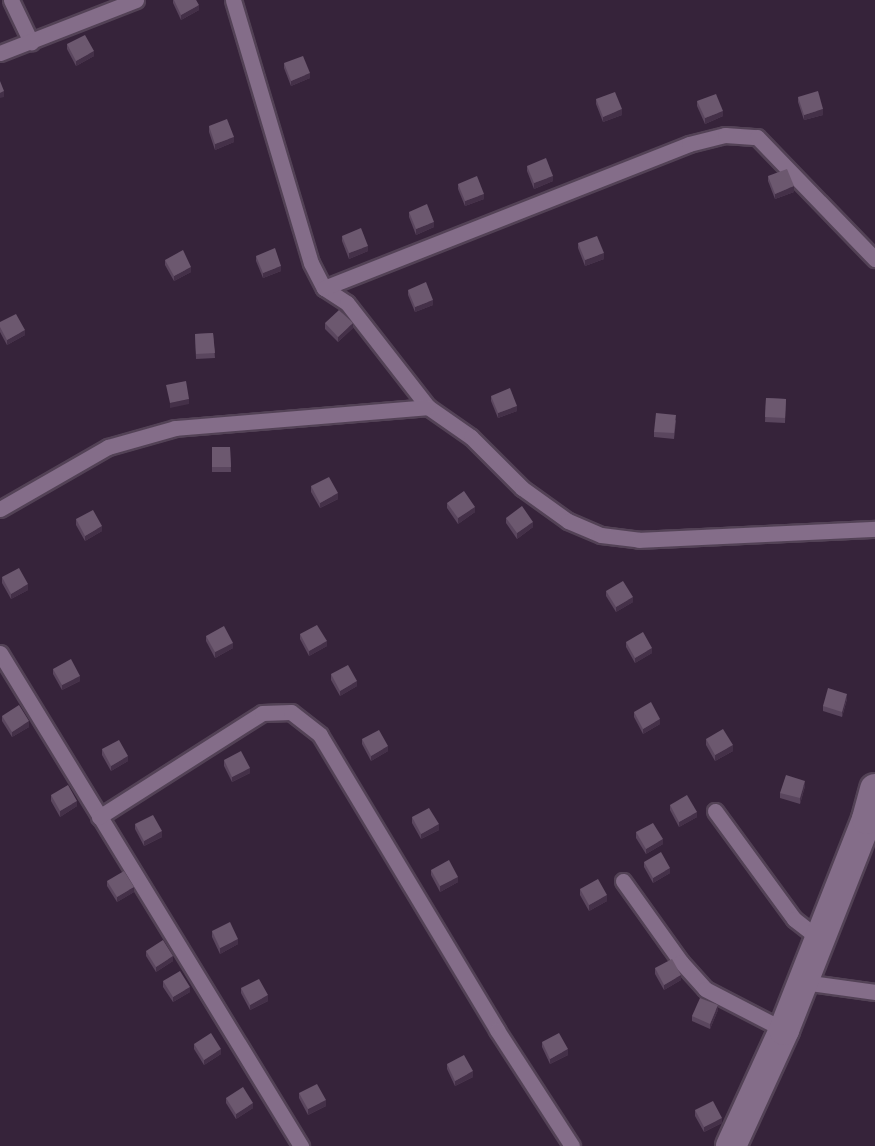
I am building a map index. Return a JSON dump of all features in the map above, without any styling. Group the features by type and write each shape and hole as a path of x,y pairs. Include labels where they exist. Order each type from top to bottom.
{"street":[{"path":"731,1146 784,1030 875,789"}],"lane":[{"path":"11,0 31,42"},
{"path":"0,52 136,0"},
{"path":"233,0 310,263 324,288 347,303 428,407 471,436 522,488 568,521 602,535 639,540 875,529"},
{"path":"324,288 689,144 725,135 757,137 875,259"},
{"path":"0,508 108,447 175,428 428,407"},
{"path":"0,653 301,1146"},
{"path":"99,817 262,713 291,712 320,735 497,1030 572,1146"},
{"path":"715,811 794,919 820,939"},
{"path":"623,881 681,962 705,989 784,1030"},
{"path":"803,982 875,992"},
{"path":"749,1146 754,1094"}],"building":[{"path":"174,0 196,0 199,5 181,15"},
{"path":"85,35 94,51 76,61 67,44"},
{"path":"303,56 310,73 291,81 284,63"},
{"path":"0,81 4,91 0,93"},
{"path":"818,91 823,109 804,115 798,97"},
{"path":"615,92 622,109 603,117 596,99"},
{"path":"716,94 723,111 705,118 697,101"},
{"path":"227,119 234,137 215,144 209,126"},
{"path":"546,158 553,176 534,183 527,166"},
{"path":"787,169 794,186 775,194 768,176"},
{"path":"477,176 484,194 465,201 458,184"},
{"path":"427,204 434,222 416,229 409,212"},
{"path":"361,228 368,246 349,253 342,236"},
{"path":"597,236 604,253 585,260 578,243"},
{"path":"275,248 281,266 263,273 256,256"},
{"path":"183,250 191,267 174,276 165,260"},
{"path":"426,282 433,300 415,307 408,290"},
{"path":"339,310 353,323 338,337 325,323"},
{"path":"16,314 25,330 7,340 0,327 0,322"},
{"path":"213,333 215,353 196,354 195,334"},
{"path":"186,381 189,399 170,403 166,385"},
{"path":"510,388 517,406 498,413 491,396"},
{"path":"766,398 786,399 785,418 765,417"},
{"path":"656,413 676,415 674,433 654,432"},
{"path":"212,447 230,447 231,467 212,467"},
{"path":"329,477 338,493 320,503 311,486"},
{"path":"464,491 475,507 458,518 447,503"},
{"path":"522,506 533,522 517,533 506,518"},
{"path":"93,510 102,526 85,536 76,519"},
{"path":"19,568 28,584 11,594 2,577"},
{"path":"623,581 633,597 616,607 606,591"},
{"path":"317,625 327,641 309,651 300,634"},
{"path":"224,626 233,643 215,652 206,636"},
{"path":"643,632 652,648 635,658 626,642"},
{"path":"71,659 80,676 62,685 53,669"},
{"path":"348,665 357,681 340,691 331,674"},
{"path":"828,688 847,694 842,712 823,706"},
{"path":"651,702 660,719 643,729 634,712"},
{"path":"19,705 29,721 12,732 2,716"},
{"path":"723,729 733,745 715,755 706,739"},
{"path":"379,730 388,746 371,756 362,739"},
{"path":"119,740 128,756 111,766 102,749"},
{"path":"241,751 250,768 232,777 224,760"},
{"path":"786,775 805,781 800,798 780,793"},
{"path":"68,785 77,801 60,811 51,795"},
{"path":"687,795 697,812 679,822 670,805"},
{"path":"429,808 439,824 421,834 412,817"},
{"path":"153,815 162,831 144,841 135,824"},
{"path":"653,823 663,839 646,849 636,832"},
{"path":"661,852 670,868 653,878 644,862"},
{"path":"449,860 458,877 440,886 431,870"},
{"path":"124,871 134,887 117,897 107,881"},
{"path":"598,879 607,895 589,905 580,889"},
{"path":"230,922 238,939 220,948 212,931"},
{"path":"163,940 173,956 156,967 146,951"},
{"path":"672,959 681,975 664,985 655,968"},
{"path":"180,971 190,987 173,997 163,981"},
{"path":"259,979 268,995 250,1005 241,988"},
{"path":"700,998 718,1005 710,1024 692,1016"},
{"path":"211,1033 221,1049 204,1060 194,1044"},
{"path":"559,1033 568,1049 550,1059 542,1042"},
{"path":"464,1055 473,1071 455,1081 447,1064"},
{"path":"317,1084 326,1100 308,1109 299,1093"},
{"path":"243,1087 253,1103 236,1114 226,1098"},
{"path":"713,1101 722,1118 704,1127 695,1110"}]}
